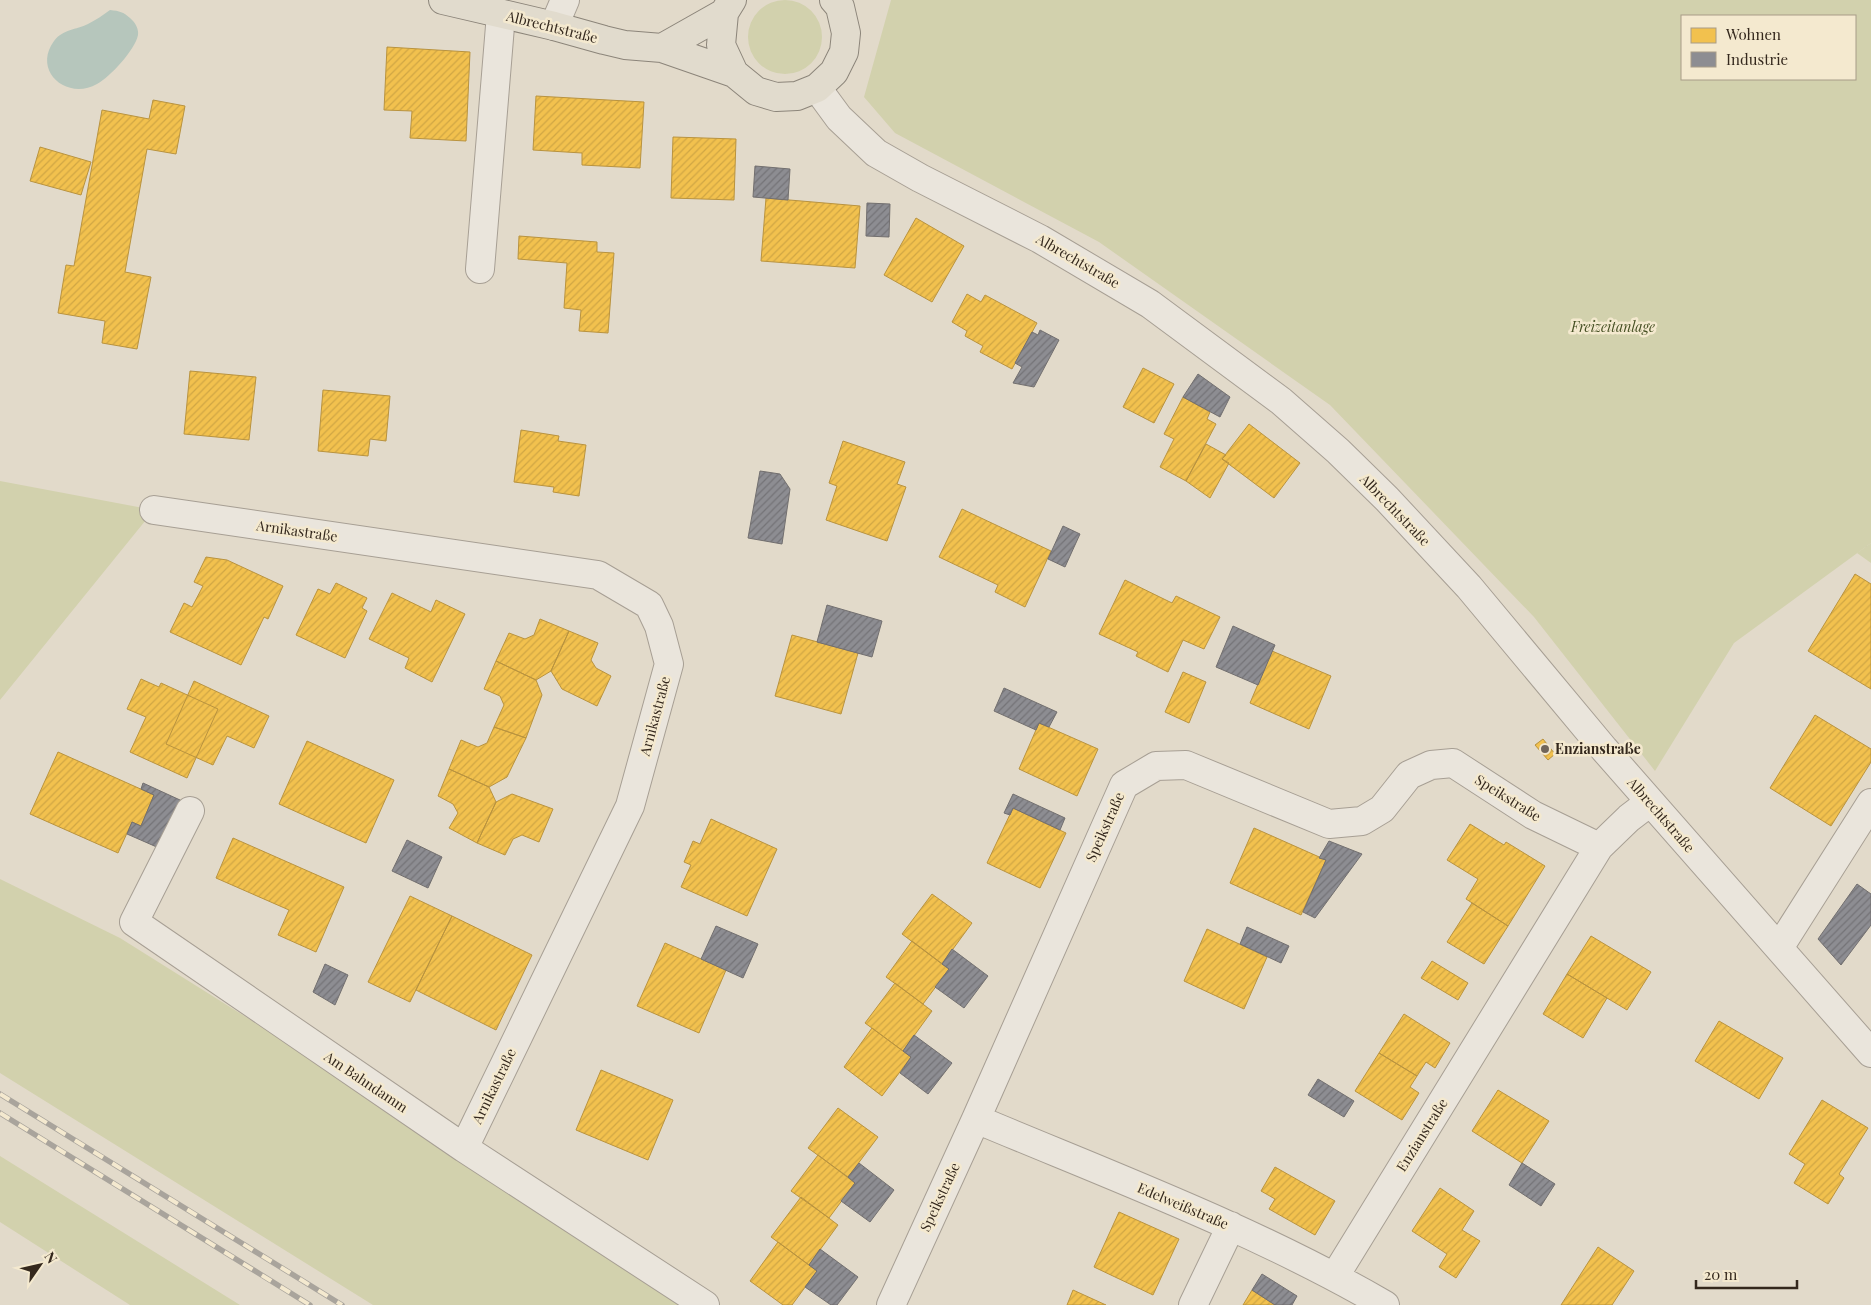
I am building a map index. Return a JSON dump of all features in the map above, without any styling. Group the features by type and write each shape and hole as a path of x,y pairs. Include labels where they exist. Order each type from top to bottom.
{"main road":[{"name":"Albrechtstraße","path":"443,0 618,43 662,48 734,73 756,91 776,98 797,96 817,88 834,72 844,52 846,33 842,2"},
{"name":"Albrechtstraße","path":"662,48 728,6"},
{"name":"Albrechtstraße","path":"728,6 721,45 734,73"}],"street":[{"path":"554,26 565,0"},
{"path":"480,269 501,14"},
{"name":"Albrechtstraße","path":"817,88 838,118 876,153 920,178 1040,239 1150,304 1281,401 1338,451 1387,499 1469,587 1650,802 1871,1053"},
{"name":"Arnikastraße","path":"154,510 598,575 649,606 659,626 669,664 630,806 464,1148"},
{"name":"Speikstraße","path":"891,1305 1124,786 1156,766 1186,765 1329,824 1362,821 1382,809 1409,775 1431,765 1452,763 1533,816 1599,847"},
{"name":"Enzianstraße","path":"1334,1276 1599,847 1629,818 1650,802"},
{"path":"1779,948 1871,803"},
{"name":"Am Bahndamm","path":"190,811 134,922 464,1148 705,1305"},
{"name":"Edelweißstraße","path":"976,1119 1231,1226 1334,1276 1385,1305"},
{"path":"1193,1305 1231,1226"}],"green space":[{"path":"778,0 792,0 806,6 816,16 822,30 822,44 816,58 806,68 792,74 778,74 764,68 754,58 748,44 748,30 754,16 764,6"},
{"name":"Freizeitanlage","path":"891,0 1871,0 1871,543 1734,643 1655,771 1534,617 1330,405 1099,242 895,133 864,97"},
{"path":"0,481 154,510 0,700"},
{"path":"1871,543 1871,563 1857,553"},
{"path":"0,879 120,938 407,1118 692,1305 373,1305 0,1073"},
{"path":"0,1156 240,1305 130,1305 0,1222"}],"shaded area":[{"path":"110,10 125,14 134,22 138,35 132,48 115,69 97,84 75,89 64,86 50,72 47,63 48,52 54,41 61,34 88,24"}],"building: Wohnen":[{"path":"387,47 470,52 466,141 410,138 412,111 384,110"},
{"path":"536,96 644,102 640,168 582,165 582,153 533,150"},
{"path":"153,100 185,106 176,154 147,149 125,272 151,277 137,349 102,343 105,321 58,313 66,265 74,266 102,110 149,119"},
{"path":"673,137 736,139 734,200 671,198"},
{"path":"40,147 91,162 81,195 30,181"},
{"path":"766,198 860,206 855,268 761,261"},
{"path":"916,218 964,246 932,302 884,275"},
{"path":"519,236 597,242 597,252 614,253 608,333 579,331 581,310 564,308 567,263 518,259"},
{"path":"967,294 981,302 985,295 1037,323 1012,369 980,352 983,346 965,336 967,331 952,322"},
{"path":"1143,368 1174,384 1154,423 1123,407"},
{"path":"190,371 256,377 249,440 184,434"},
{"path":"323,390 390,396 386,441 370,439 368,456 318,451"},
{"path":"1183,397 1210,412 1207,419 1216,424 1186,481 1160,467 1174,439 1164,434"},
{"path":"1249,424 1300,463 1274,498 1222,459"},
{"path":"521,430 559,436 558,441 586,445 579,496 553,492 554,487 514,482"},
{"path":"843,441 905,462 897,484 906,487 887,541 826,520 837,486 829,483"},
{"path":"1206,444 1226,455 1222,459 1229,463 1210,498 1186,481"},
{"path":"962,509 1051,551 1025,607 995,592 998,585 939,557"},
{"path":"206,557 227,560 283,586 268,619 264,617 241,665 170,632 184,603 192,607 203,586 194,582"},
{"path":"1855,574 1871,584 1871,689 1808,651"},
{"path":"1125,580 1172,603 1176,596 1220,617 1204,649 1183,640 1168,672 1136,656 1138,652 1099,634"},
{"path":"336,583 367,598 362,608 367,611 345,658 296,635 318,589 330,594"},
{"path":"392,593 431,612 436,600 465,614 432,682 405,668 409,658 369,639"},
{"path":"540,619 569,631 551,671 536,680 496,661 509,633 525,639 534,635"},
{"path":"569,631 598,643 591,660 596,668 611,676 597,706 562,689 551,671"},
{"path":"792,635 858,653 841,714 775,696"},
{"path":"1272,651 1331,676 1309,729 1250,703"},
{"path":"496,661 536,680 542,695 526,738 494,727 504,705 500,696 484,689"},
{"path":"1183,672 1206,682 1189,723 1165,712"},
{"path":"141,679 159,687 161,683 218,709 187,778 130,752 146,717 127,709"},
{"path":"194,681 269,716 254,748 227,736 213,765 166,744"},
{"path":"1815,715 1871,749 1871,762 1831,826 1770,788"},
{"path":"1039,723 1098,749 1077,796 1019,769"},
{"path":"494,727 526,738 507,777 489,787 449,769 461,740 478,747 487,743"},
{"name":"Enzianstraße","path":"1543,739 1555,754 1548,760 1535,745"},
{"path":"307,741 394,780 366,843 279,804"},
{"path":"58,752 154,795 141,826 132,822 118,853 30,814"},
{"path":"449,769 489,787 496,802 477,843 449,828 458,813 453,804 438,796"},
{"path":"512,794 553,809 539,842 522,835 513,839 505,855 477,843 496,802"},
{"path":"1013,808 1066,833 1040,888 987,863"},
{"path":"711,819 777,849 747,916 681,887 691,865 684,862 693,841 700,844"},
{"path":"1470,824 1504,845 1506,842 1545,866 1508,926 1466,899 1478,879 1447,860"},
{"path":"1254,828 1326,860 1301,915 1230,883"},
{"path":"233,838 344,887 316,952 278,935 289,910 216,878"},
{"path":"932,894 972,923 942,964 902,934"},
{"path":"410,896 452,916 410,1002 368,982"},
{"path":"1472,903 1508,926 1484,964 1447,942"},
{"path":"452,916 532,955 496,1030 416,990"},
{"path":"1207,929 1267,957 1244,1009 1184,981"},
{"path":"1591,936 1651,972 1627,1010 1567,974"},
{"path":"912,941 949,969 923,1004 886,977"},
{"path":"665,943 726,970 699,1033 637,1006"},
{"path":"1432,961 1468,983 1458,1000 1421,978"},
{"path":"1567,974 1607,998 1583,1038 1543,1014"},
{"path":"895,983 932,1011 903,1051 865,1023"},
{"path":"1404,1014 1450,1043 1435,1068 1426,1062 1417,1076 1379,1053"},
{"path":"1719,1021 1783,1058 1759,1099 1695,1061"},
{"path":"872,1028 911,1057 882,1096 844,1067"},
{"path":"1379,1053 1417,1076 1410,1087 1419,1093 1402,1120 1355,1091"},
{"path":"601,1070 673,1100 648,1160 576,1130"},
{"path":"1498,1090 1549,1121 1522,1163 1472,1131"},
{"path":"1822,1100 1868,1128 1839,1174 1844,1178 1828,1204 1794,1183 1805,1164 1789,1154"},
{"path":"838,1108 878,1137 848,1177 808,1148"},
{"path":"818,1155 855,1183 829,1218 791,1191"},
{"path":"1275,1167 1335,1201 1315,1235 1269,1209 1275,1199 1261,1191"},
{"path":"1440,1188 1474,1211 1462,1230 1480,1241 1456,1278 1439,1267 1447,1254 1412,1231"},
{"path":"801,1197 838,1225 809,1265 771,1237"},
{"path":"1119,1212 1179,1239 1153,1295 1094,1267"},
{"path":"778,1242 817,1271 792,1305 783,1305 750,1281"},
{"path":"1598,1247 1634,1271 1612,1305 1561,1305"},
{"path":"1073,1290 1106,1305 1067,1305"},
{"path":"1252,1290 1275,1305 1243,1305"}],"building: Industrie":[{"path":"755,166 790,169 788,200 753,197"},
{"path":"867,203 890,204 889,237 866,236"},
{"path":"1040,330 1059,340 1034,387 1013,383 1022,367 1015,363 1032,332 1038,335"},
{"path":"1198,374 1230,397 1220,417 1183,397"},
{"path":"760,471 780,474 790,489 782,544 748,538"},
{"path":"1063,526 1080,534 1065,567 1048,559"},
{"path":"827,605 882,621 872,657 817,642"},
{"path":"1233,626 1275,645 1258,685 1216,667"},
{"path":"1004,688 1057,712 1049,727 1039,723 1036,730 994,711"},
{"path":"143,783 180,800 159,848 127,834 132,822 141,826 154,795 141,789"},
{"path":"1013,794 1065,818 1060,830 1013,808 1010,815 1004,813"},
{"path":"407,840 442,857 428,888 392,871"},
{"path":"1329,841 1362,854 1315,918 1303,912 1326,860 1319,858"},
{"path":"1857,884 1871,894 1871,925 1841,965 1818,939"},
{"path":"716,926 758,944 743,978 701,959"},
{"path":"1247,927 1289,946 1281,963 1240,944"},
{"path":"952,949 988,976 964,1008 935,987 949,969 942,964"},
{"path":"325,964 348,975 335,1005 313,992"},
{"path":"914,1035 952,1063 928,1094 900,1073 911,1057 903,1051"},
{"path":"1318,1079 1354,1101 1344,1117 1308,1095"},
{"path":"859,1163 894,1190 870,1222 841,1201 855,1183 848,1177"},
{"path":"1522,1163 1555,1184 1541,1206 1509,1185"},
{"path":"820,1249 858,1277 837,1305 831,1305 805,1287 817,1271 809,1265"},
{"path":"1262,1274 1297,1296 1292,1305 1275,1305 1252,1290"}],"railway":[{"path":"0,1094 342,1305"},
{"path":"0,1113 310,1305"}],"place":[{"name":"Enzianstraße","path":"1545,749"}]}
